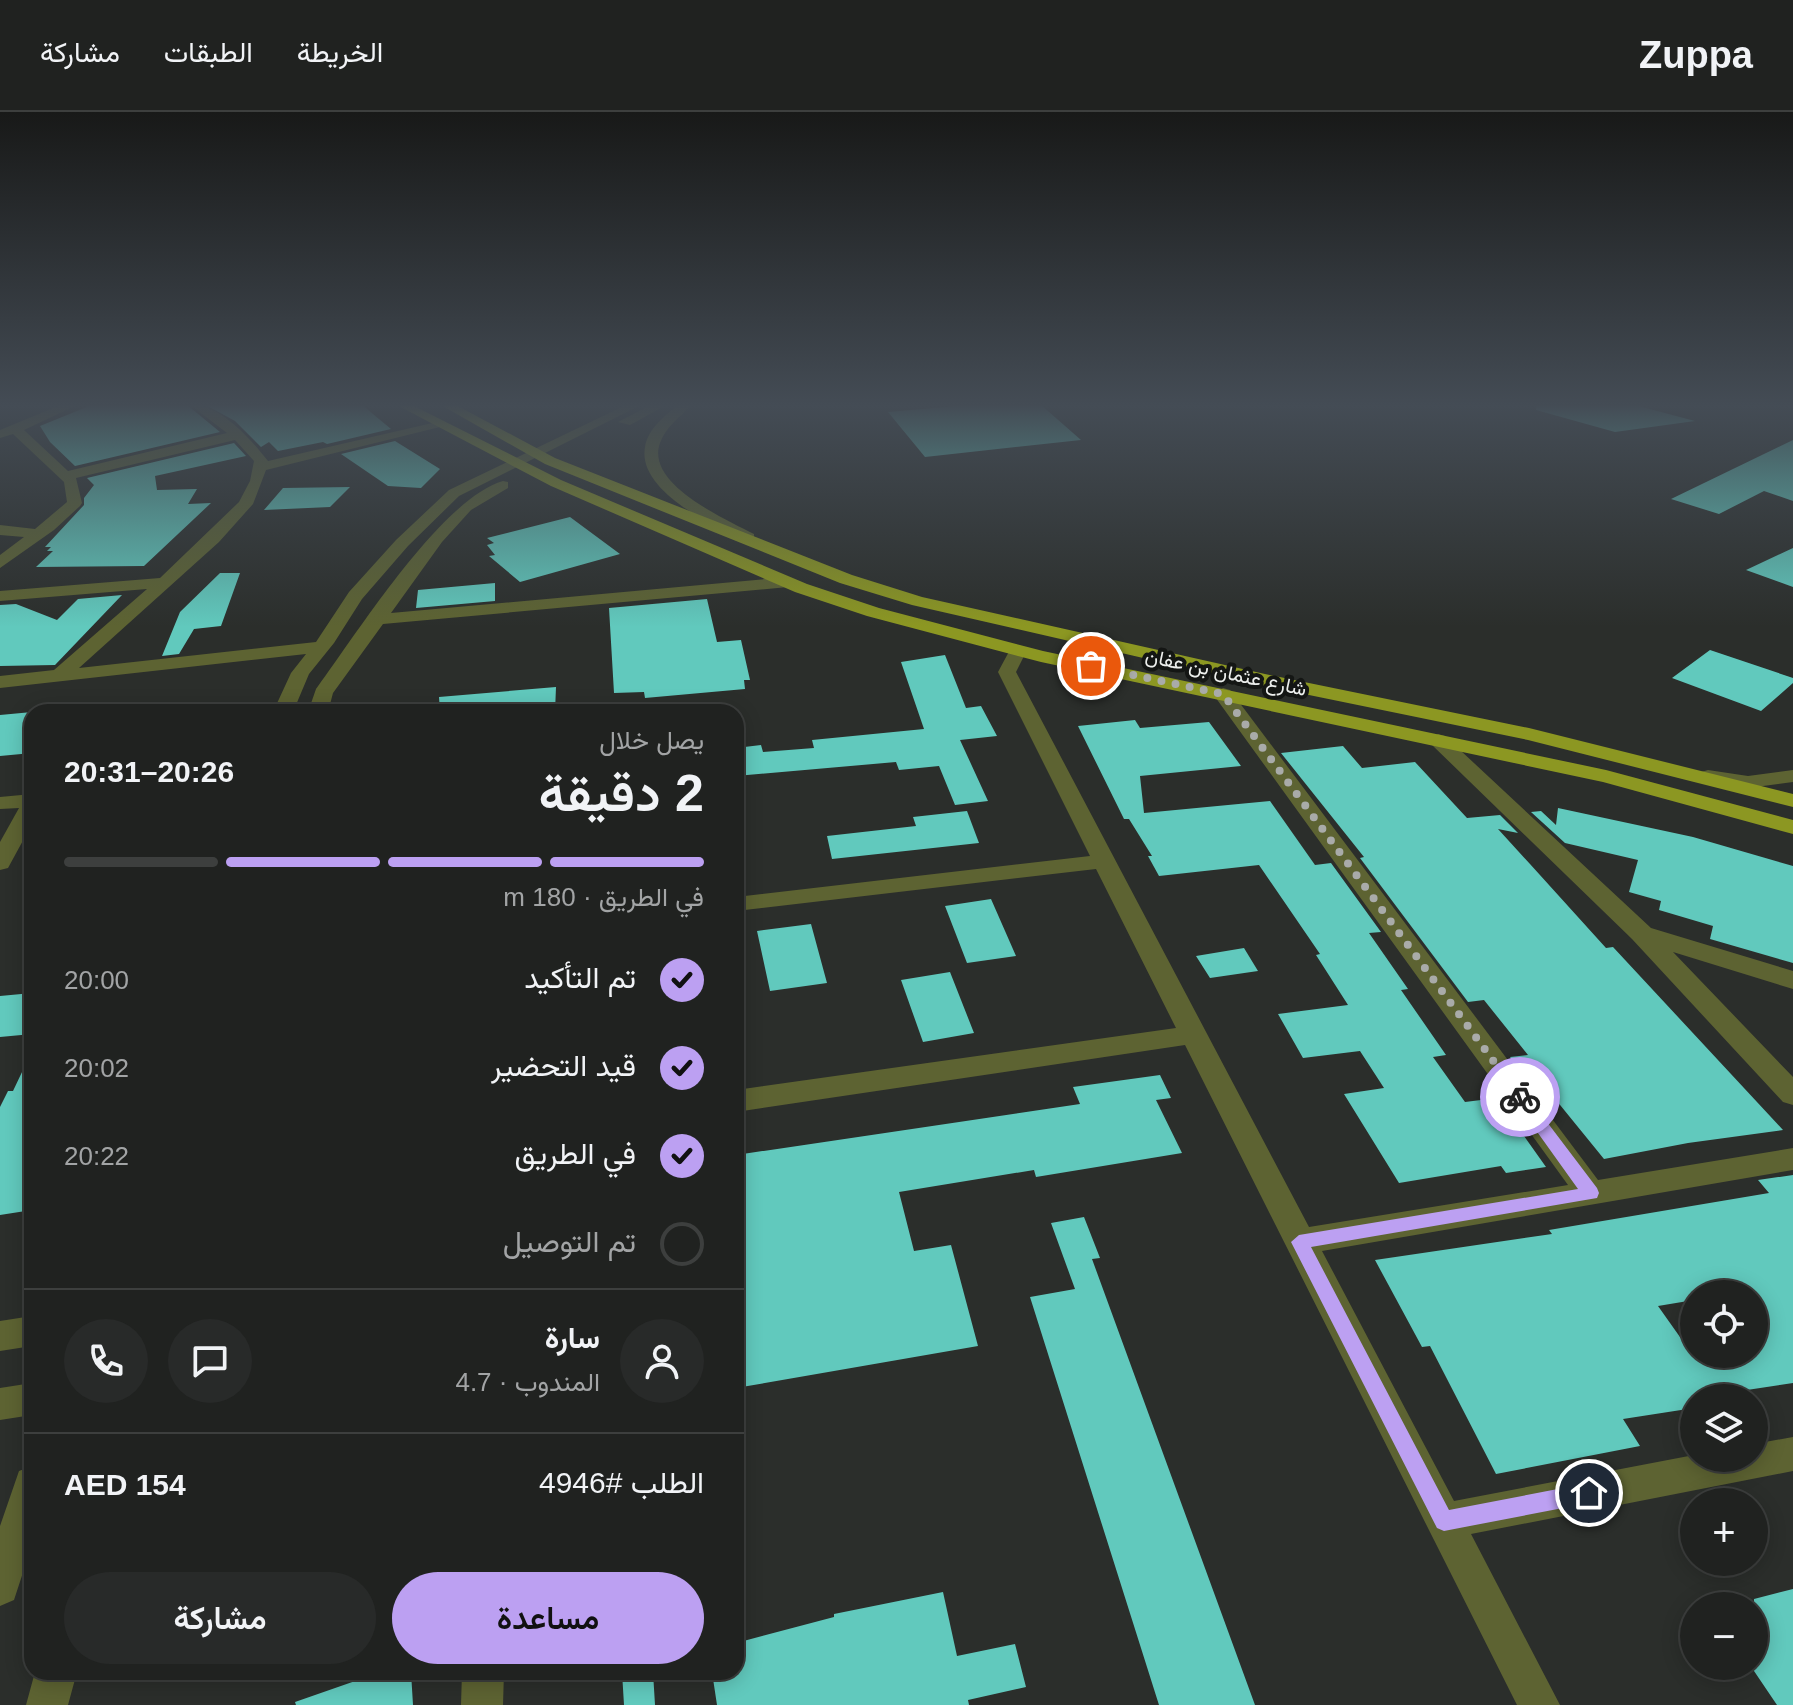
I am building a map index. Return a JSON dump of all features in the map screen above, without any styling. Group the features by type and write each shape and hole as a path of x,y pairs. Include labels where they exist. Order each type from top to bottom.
{"main road":[{"name":"شارع عثمان بن عفان","path":"550,478 784,579 873,612 1018,650 1606,776 1793,827"},
{"name":"شارع عثمان بن عفان","path":"596,478 846,579 972,614 1529,734 1793,801"},
{"path":"784,579 808,573 904,605 972,614"},
{"path":"1744,814 1793,821"}],"street":[{"path":"0,563 35,534 56,522 75,503 68,478"},
{"path":"58,677 213,539 246,504 256,478"},
{"path":"286,704 300,673 322,647 355,596 454,493 493,478"},
{"path":"320,704 323,693 436,539 466,507 508,478"},
{"path":"659,478 665,488 698,512 768,547"},
{"path":"0,530 35,534"},
{"path":"378,619 784,579"},
{"path":"0,596 166,582"},
{"path":"0,682 322,647"},
{"path":"1018,650 1007,672 1539,1705"},
{"path":"0,697 267,670 300,673"},
{"path":"1223,694 1591,1193"},
{"path":"1438,740 1641,933 1793,1095"},
{"path":"1671,770 1748,782 1793,776"},
{"path":"0,803 24,802"},
{"path":"0,863 24,817"},
{"path":"744,903 1102,861"},
{"path":"1641,933 1793,980"},
{"path":"744,1100 1192,1035"},
{"path":"1299,1242 1793,1159"},
{"path":"0,1336 24,1332"},
{"path":"0,1404 24,1400"},
{"path":"1444,1521 1793,1454"},
{"path":"0,1586 24,1510"},
{"path":"47,1705 54,1680"},
{"path":"482,1705 483,1680"}],"building":[{"path":"87,478 155,478 157,490 197,489 188,504 211,503 144,566 36,567 53,551 47,551 51,547 45,547 84,505 84,498 94,485"},
{"path":"377,478 431,478 421,488 388,486"},
{"path":"1714,478 1793,478 1793,501 1764,491 1719,514 1671,499"},
{"path":"350,487 330,507 264,510 283,488"},
{"path":"570,517 620,554 520,582 489,556 495,555 487,545 494,543 487,538"},
{"path":"1793,548 1793,587 1746,570"},
{"path":"220,573 240,573 221,626 194,629 179,654 162,656 180,612"},
{"path":"495,583 495,601 416,608 418,590"},
{"path":"122,595 55,665 0,666 0,605 16,604 57,620 78,599"},
{"path":"707,599 717,642 741,640 750,680 744,680 745,689 645,698 644,692 614,693 609,608"},
{"path":"1710,650 1793,678 1793,683 1761,711 1672,678"},
{"path":"945,655 966,708 981,706 997,736 960,740 988,801 955,805 939,766 899,770 896,762 744,775 744,747 761,745 763,752 814,748 812,740 924,729 901,662"},
{"path":"556,687 555,704 439,704 439,697"},
{"path":"24,713 24,754 0,756 0,715"},
{"path":"1135,720 1140,728 1209,722 1241,766 1140,776 1144,813 1270,801 1315,865 1331,863 1381,932 1369,933 1408,989 1401,990 1446,1055 1433,1057 1465,1102 1497,1098 1546,1167 1506,1173 1501,1166 1399,1183 1344,1094 1384,1088 1360,1051 1303,1058 1278,1014 1348,1005 1316,955 1320,954 1259,865 1159,876 1148,856 1152,856 1129,819 1124,819 1078,726"},
{"path":"1343,746 1362,768 1415,762 1467,818 1500,815 1518,833 1498,829 1606,948 1613,947 1783,1130 1604,1159 1556,1100 1543,1102 1510,1057 1528,1055 1484,1000 1468,1002 1360,858 1364,857 1281,753"},
{"path":"1558,808 1693,837 1793,866 1793,963 1710,939 1713,926 1659,910 1661,901 1629,892 1638,860 1565,843 1531,812 1541,811 1556,825"},
{"path":"967,811 979,843 832,859 827,836 916,826 913,817"},
{"path":"991,899 1016,956 967,963 945,906"},
{"path":"811,924 827,983 770,991 757,931"},
{"path":"1244,948 1258,971 1210,978 1196,956"},
{"path":"950,972 974,1033 923,1042 901,980"},
{"path":"24,994 24,1035 0,1037 0,996"},
{"path":"24,1068 24,1211 0,1215 0,1107 8,1091 13,1091"},
{"path":"1160,1075 1171,1098 1156,1100 1182,1153 1036,1177 1034,1170 899,1192 914,1251 951,1245 978,1346 744,1387 744,1154 1080,1104 1073,1087"},
{"path":"1793,1175 1793,1383 1768,1387 1768,1384 1680,1384 1680,1410 1623,1419 1640,1446 1496,1474 1430,1346 1422,1347 1375,1260 1552,1234 1549,1230 1769,1193 1758,1180"},
{"path":"1084,1217 1100,1258 1092,1259 1255,1705 1159,1705 1030,1297 1075,1289 1051,1223"},
{"path":"1793,1589 1793,1705 1777,1705 1760,1680 1768,1680 1768,1595"},
{"path":"943,1592 957,1656 1015,1644 1026,1687 968,1700 969,1705 717,1705 713,1680 744,1680 744,1641 834,1617 834,1614"},
{"path":"358,1680 411,1680 413,1705 296,1705 295,1702"},
{"path":"622,1680 653,1680 655,1705 624,1705"}],"way so far":[{"path":"1091,666 1223,694 1520,1097"}],"route":[{"path":"1520,1097 1591,1193 1299,1242 1444,1521 1589,1493"}]}
